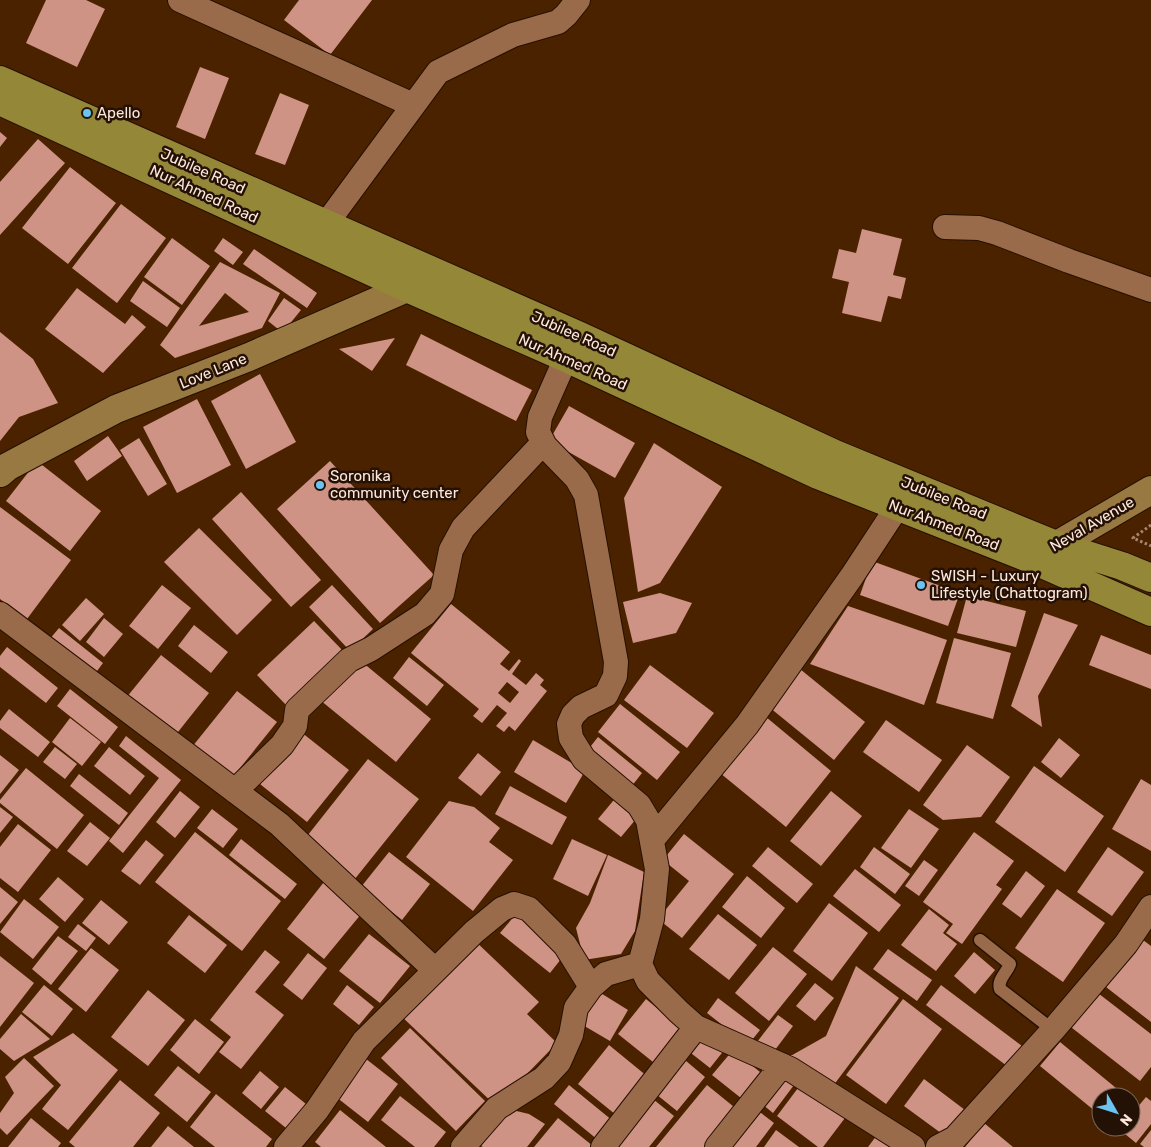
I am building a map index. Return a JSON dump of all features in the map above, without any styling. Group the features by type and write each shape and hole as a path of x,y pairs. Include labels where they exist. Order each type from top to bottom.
{"main road":[{"name":"Jubilee Road","path":"0,80 326,224 412,277 580,336 835,454 1056,545 1122,566 1151,578"},
{"name":"Nur Ahmed Road","path":"0,101 412,277 566,358 818,475 1033,560 1151,612"},
{"name":"Love Lane","path":"0,473 7,467 116,409 249,357 412,277"},
{"name":"Neval Avenue","path":"1033,560 1151,490"}],"street":[{"path":"180,0 413,106"},
{"path":"326,224 438,72 513,34 558,22 566,16 578,0"},
{"path":"946,227 979,228 997,233 1151,290"},
{"path":"566,358 540,416 538,432 543,443 557,461 576,479 586,494 616,662 615,676 606,695 581,707 573,715 569,724 571,738 584,759 639,804 648,820 657,868 652,919 640,964 648,981 696,1027 782,1065 913,1147"},
{"path":"235,791 282,745 295,726 297,710 349,660 425,614 442,594 451,550 463,528 543,443"},
{"path":"652,840 747,725 852,576 898,506"},
{"path":"0,614 279,824 435,970"},
{"path":"286,1147 316,1110 364,1041 474,932 502,909 514,904 529,909 565,945 591,987"},
{"path":"938,1147 955,1138 1053,1030 1126,944 1151,907"},
{"path":"463,1147 497,1108 544,1078 559,1062 571,1036 576,1008 591,987 606,974 640,964"},
{"path":"602,1147 696,1027"},
{"path":"717,1147 782,1065"}],"lane":[{"path":"980,940 1010,964 1001,977 1000,990 1053,1030"}],"path":[{"path":"1151,525 1133,538 1151,546"}],"building":[{"path":"46,0 86,0 105,9 77,67 26,43"},
{"path":"299,0 372,0 330,55 284,20"},
{"path":"200,67 229,78 205,139 176,127"},
{"path":"280,93 309,105 285,165 255,154"},
{"path":"0,132 7,138 0,147"},
{"path":"38,139 65,163 0,235 0,182"},
{"path":"70,167 116,203 68,264 22,228"},
{"path":"121,204 166,238 117,303 72,268"},
{"path":"862,229 902,239 893,275 906,278 901,299 888,296 881,322 842,313 849,282 832,278 839,249 856,253"},
{"path":"172,238 210,266 182,305 144,277"},
{"path":"223,238 243,252 233,265 214,251"},
{"path":"254,249 317,293 307,308 243,264"},
{"path":"220,262 280,293 262,328 175,358 160,345","holes":["225,293 249,312 199,326"]},
{"path":"143,281 180,308 167,327 130,301"},
{"path":"77,288 125,324 132,315 146,327 103,373 45,329"},
{"path":"284,298 301,310 288,326 278,329 268,321"},
{"path":"0,332 33,359 58,403 19,417 0,441"},
{"path":"421,334 532,390 516,421 406,365"},
{"path":"395,338 372,371 339,349"},
{"path":"260,374 296,442 246,469 211,401"},
{"path":"197,399 231,465 177,493 143,427"},
{"path":"569,406 635,443 615,478 549,441"},
{"path":"108,436 122,456 87,481 74,461"},
{"path":"139,438 167,484 148,496 120,450"},
{"path":"654,443 722,487 660,583 638,592 624,498"},
{"path":"37,461 101,511 70,551 6,501"},
{"path":"330,461 434,575 380,623 277,509"},
{"path":"241,492 321,580 291,607 212,519"},
{"path":"0,507 71,560 27,619 0,599"},
{"path":"199,528 272,600 237,635 164,562"},
{"path":"872,561 960,593 948,626 860,595"},
{"path":"162,585 191,608 158,649 129,626"},
{"path":"332,585 373,629 350,651 309,607"},
{"path":"660,593 692,603 676,633 633,643 623,602"},
{"path":"967,596 1026,611 1016,647 957,633"},
{"path":"86,598 104,614 80,641 62,625"},
{"path":"451,604 510,652 500,664 509,671 519,659 521,661 512,674 526,685 536,673 544,680 540,685 547,691 515,731 509,726 504,732 496,726 507,713 497,705 482,723 473,716 479,709 411,653","holes":["507,682 519,692 510,703 498,693"]},
{"path":"848,606 947,640 924,705 810,664"},
{"path":"1044,613 1078,625 1038,696 1042,727 1011,706"},
{"path":"104,618 123,634 104,657 86,642"},
{"path":"314,621 346,654 289,708 257,675"},
{"path":"194,625 228,652 211,673 178,646"},
{"path":"59,628 103,663 94,675 49,640"},
{"path":"1101,635 1151,655 1151,689 1089,665"},
{"path":"954,638 1011,653 993,719 936,703"},
{"path":"7,647 58,688 46,703 0,667 0,656"},
{"path":"161,655 209,693 174,737 126,698"},
{"path":"356,657 431,719 396,762 320,700"},
{"path":"409,657 444,685 427,706 393,678"},
{"path":"650,665 714,713 687,748 624,700"},
{"path":"800,669 865,722 834,760 769,707"},
{"path":"70,689 118,727 105,744 57,706"},
{"path":"237,691 277,722 232,778 192,747"},
{"path":"620,704 680,752 657,780 598,732"},
{"path":"9,709 50,742 38,757 0,728 0,721"},
{"path":"766,717 831,771 786,827 720,773"},
{"path":"70,718 101,742 82,766 52,742"},
{"path":"886,720 942,760 919,792 863,752"},
{"path":"301,732 349,770 307,822 260,784"},
{"path":"126,736 181,780 123,853 109,841 159,778 119,746"},
{"path":"598,737 642,773 631,787 587,751"},
{"path":"1059,738 1080,755 1061,778 1041,762"},
{"path":"533,740 585,771 566,803 514,772"},
{"path":"967,745 1010,777 981,817 943,820 923,805"},
{"path":"55,747 77,764 65,779 43,762"},
{"path":"109,747 145,776 130,795 94,766"},
{"path":"478,753 501,772 481,796 458,778"},
{"path":"0,755 19,770 0,794"},
{"path":"368,759 419,799 354,880 304,840"},
{"path":"1034,766 1104,816 1065,872 995,822"},
{"path":"26,768 84,815 57,849 0,803 0,800"},
{"path":"79,774 128,813 119,825 70,786"},
{"path":"1141,779 1151,785 1151,851 1112,829"},
{"path":"510,786 567,817 552,845 495,814"},
{"path":"180,791 200,807 175,838 156,822"},
{"path":"831,791 862,816 821,866 790,841"},
{"path":"618,795 641,813 621,837 598,819"},
{"path":"449,801 474,807 500,828 489,842 513,860 473,911 406,857"},
{"path":"0,807 13,817 0,833"},
{"path":"212,809 238,829 223,848 197,828"},
{"path":"909,809 939,829 911,868 881,848"},
{"path":"90,822 110,838 87,866 67,851"},
{"path":"18,824 51,850 18,892 0,878 0,847"},
{"path":"195,832 281,901 242,951 155,882"},
{"path":"974,832 1014,861 996,885 1002,889 962,944 946,933 953,924 923,902"},
{"path":"684,834 734,874 682,938 658,919 689,881 663,860"},
{"path":"241,839 297,884 285,899 229,855"},
{"path":"572,839 607,855 588,896 553,879"},
{"path":"146,840 164,855 140,885 121,871"},
{"path":"768,847 813,884 797,903 752,866"},
{"path":"874,847 910,874 895,894 860,867"},
{"path":"1108,847 1144,872 1112,916 1077,892"},
{"path":"389,852 430,884 402,920 361,887"},
{"path":"608,855 644,872 635,931 621,954 584,960 576,928 590,903"},
{"path":"924,860 938,870 919,896 905,886"},
{"path":"855,869 901,905 879,932 833,896"},
{"path":"1026,871 1045,886 1021,918 1002,904"},
{"path":"747,876 785,908 761,938 722,907"},
{"path":"58,877 84,899 65,922 39,899"},
{"path":"324,882 362,913 324,959 287,929"},
{"path":"0,887 18,902 0,924"},
{"path":"1057,889 1105,923 1063,982 1015,948"},
{"path":"24,899 59,927 33,959 0,932"},
{"path":"101,900 128,922 109,945 82,923"},
{"path":"829,903 868,933 832,981 793,951"},
{"path":"929,909 949,925 943,933 957,944 936,971 901,945"},
{"path":"516,914 565,954 550,973 500,933"},
{"path":"718,914 757,945 729,980 689,949"},
{"path":"189,915 227,945 205,973 167,943"},
{"path":"78,924 96,938 86,951 68,937"},
{"path":"369,934 410,966 380,1003 339,971"},
{"path":"58,936 78,951 51,985 32,969"},
{"path":"472,938 539,1002 527,1014 557,1043 496,1106 399,1014"},
{"path":"1143,940 1151,946 1151,1022 1106,987"},
{"path":"773,947 807,974 769,1021 735,993"},
{"path":"91,948 119,970 86,1012 58,989"},
{"path":"888,949 932,980 917,1001 873,969"},
{"path":"265,950 280,962 255,992 284,1015 241,1069 219,1052 231,1037 210,1020"},
{"path":"974,952 995,970 975,994 954,976"},
{"path":"308,953 327,968 302,1000 283,985"},
{"path":"0,956 34,983 0,1027"},
{"path":"856,966 899,998 830,1090 787,1058 826,1036"},
{"path":"815,983 834,998 815,1021 796,1006"},
{"path":"44,985 73,1009 52,1036 22,1012"},
{"path":"347,985 374,1007 359,1025 333,1004"},
{"path":"941,985 1026,1049 1011,1069 926,1005"},
{"path":"148,990 185,1020 148,1066 111,1037"},
{"path":"1094,990 1151,1034 1151,1067 1140,1081 1067,1024"},
{"path":"599,992 628,1010 610,1041 581,1024"},
{"path":"718,998 760,1030 748,1045 707,1013"},
{"path":"646,999 685,1031 658,1066 618,1034"},
{"path":"903,999 942,1029 886,1104 846,1075"},
{"path":"21,1014 50,1039 14,1061 0,1049 0,1039"},
{"path":"778,1015 793,1026 772,1054 757,1042"},
{"path":"195,1019 224,1042 199,1074 170,1050"},
{"path":"410,1028 485,1101 456,1131 381,1058"},
{"path":"703,1031 725,1049 710,1068 687,1050"},
{"path":"73,1033 118,1070 68,1130 42,1109 61,1085 33,1057"},
{"path":"1060,1042 1115,1087 1091,1087 1091,1108 1040,1066"},
{"path":"609,1045 653,1081 621,1119 578,1084"},
{"path":"733,1050 766,1077 746,1102 712,1075"},
{"path":"361,1055 398,1084 368,1122 331,1093"},
{"path":"679,1055 705,1077 677,1111 651,1090"},
{"path":"24,1058 54,1086 7,1135 0,1128 0,1113 14,1093 5,1077"},
{"path":"178,1066 211,1092 187,1122 154,1095"},
{"path":"780,1069 797,1081 773,1113 757,1100"},
{"path":"260,1071 279,1087 261,1109 242,1093"},
{"path":"924,1079 965,1110 945,1136 904,1106"},
{"path":"120,1080 160,1113 133,1147 75,1147 69,1142"},
{"path":"804,1080 848,1114 823,1147 818,1147 777,1116"},
{"path":"569,1085 613,1121 598,1140 554,1104"},
{"path":"707,1085 739,1111 710,1147 656,1147"},
{"path":"285,1087 306,1104 286,1128 265,1111"},
{"path":"216,1094 272,1139 266,1147 215,1147 190,1127"},
{"path":"648,1095 674,1116 649,1147 608,1147"},
{"path":"400,1096 446,1132 434,1147 415,1147 381,1120"},
{"path":"1146,1097 1151,1101 1151,1124 1141,1137 1141,1103"},
{"path":"752,1106 774,1123 756,1147 721,1147"},
{"path":"508,1109 529,1114 545,1124 527,1147 481,1146"},
{"path":"340,1110 386,1147 321,1147 315,1142"},
{"path":"31,1118 61,1143 58,1147 8,1147"},
{"path":"558,1118 593,1146 534,1147"},
{"path":"984,1123 1013,1147 965,1147"},
{"path":"168,1126 194,1147 151,1147"},
{"path":"776,1130 799,1147 764,1147"},
{"path":"1151,1130 1151,1147 1144,1147 1140,1144"},
{"path":"880,1131 901,1147 868,1147"},
{"path":"1129,1137 1141,1137 1136,1143"}],"place":[{"name":"Apello","path":"87,113"},
{"name":"Soronika community center","path":"320,485"},
{"name":"SWISH - Luxury Lifestyle (Chattogram)","path":"921,585"}]}
